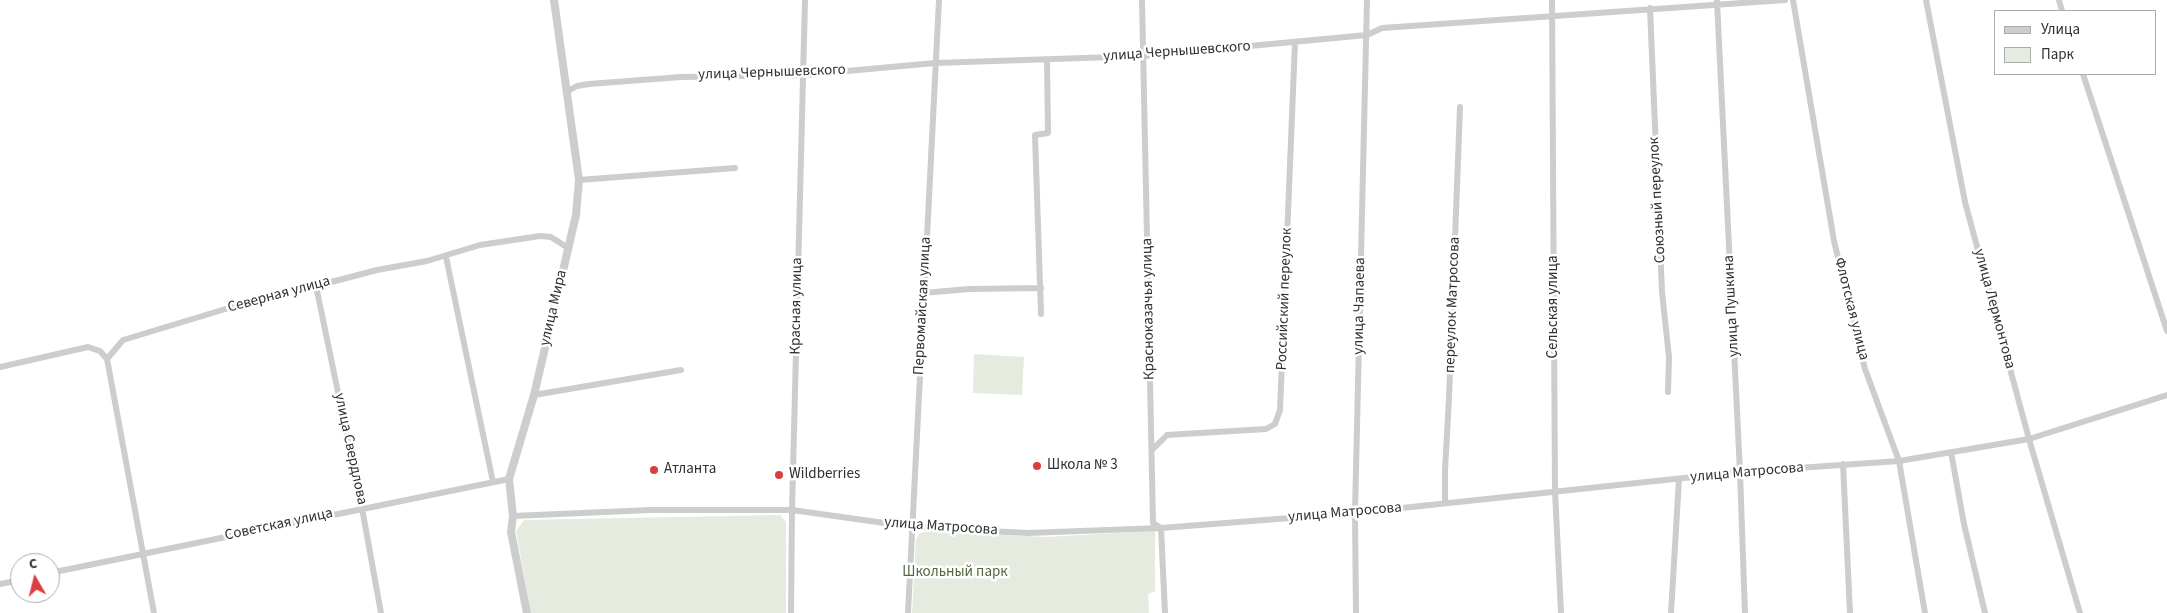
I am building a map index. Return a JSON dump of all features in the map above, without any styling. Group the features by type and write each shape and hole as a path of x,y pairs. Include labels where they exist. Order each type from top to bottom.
{"street":[{"name":"улица Мира","path":"526,613 511,532 513,516 509,479 534,395 576,215 579,180 554,0"},
{"name":"Красная улица","path":"791,613 805,0"},
{"name":"Первомайская улица","path":"908,613 914,527 923,293 939,0"},
{"name":"Красноказачья улица","path":"1142,0 1153,523 1161,528 1165,613"},
{"name":"улица Чапаева","path":"1356,613 1355,513 1367,0"},
{"name":"Сельская улица","path":"1552,0 1555,491 1561,613"},
{"name":"улица Чернышевского","path":"568,91 577,86 589,84 663,78 803,75 935,63 1143,56 1367,35 1382,28 1717,2 1784,0"},
{"name":"Флотская улица","path":"1793,0 1834,241 1865,368 1899,461 1925,613"},
{"name":"улица Лермонтова","path":"1926,0 1965,202 2029,439 2080,613"},
{"name":"улица Пушкина","path":"1717,2 1745,613"},
{"name":"Союзный переулок","path":"1650,8 1662,292 1669,357 1668,392"},
{"name":"Российский переулок","path":"1152,450 1167,435 1266,429 1275,424 1280,410 1295,42"},
{"path":"1040,314 1041,288 1035,135 1048,133 1047,60"},
{"path":"2083,75 2167,331"},
{"name":"переулок Матросова","path":"1446,503 1445,470 1460,107"},
{"path":"579,180 735,168"},
{"name":"Северная улица","path":"107,359 123,340 294,288 316,286 377,270 446,257 480,245 540,236 551,237 568,248"},
{"path":"446,257 493,482"},
{"name":"улица Свердлова","path":"316,286 362,508 381,613"},
{"path":"923,293 969,289 1041,288"},
{"path":"0,367 88,347 100,351 107,359 154,613"},
{"path":"534,395 680,370"},
{"name":"улица Матросова","path":"513,516 650,510 792,510 914,527 1028,533 1161,528 1355,513 1740,472 1899,461 2029,439 2167,395"},
{"path":"1951,452 1964,524 1985,613"},
{"path":"1843,464 1850,613"},
{"name":"Советская улица","path":"60,571 509,479"},
{"path":"1671,613 1679,479"}],"green space":[{"path":"974,354 1024,357 1022,395 973,393"},
{"path":"780,515 786,522 786,613 531,613 516,531 524,520"},
{"name":"Школьный парк","path":"929,531 1045,537 1155,531 1155,591 1148,594 1149,613 912,613 916,539 920,533"}],"place":[{"name":"Школа № 3","path":"1037,466"},
{"name":"Атланта","path":"654,470"},
{"name":"Wildberries","path":"779,475"}]}
